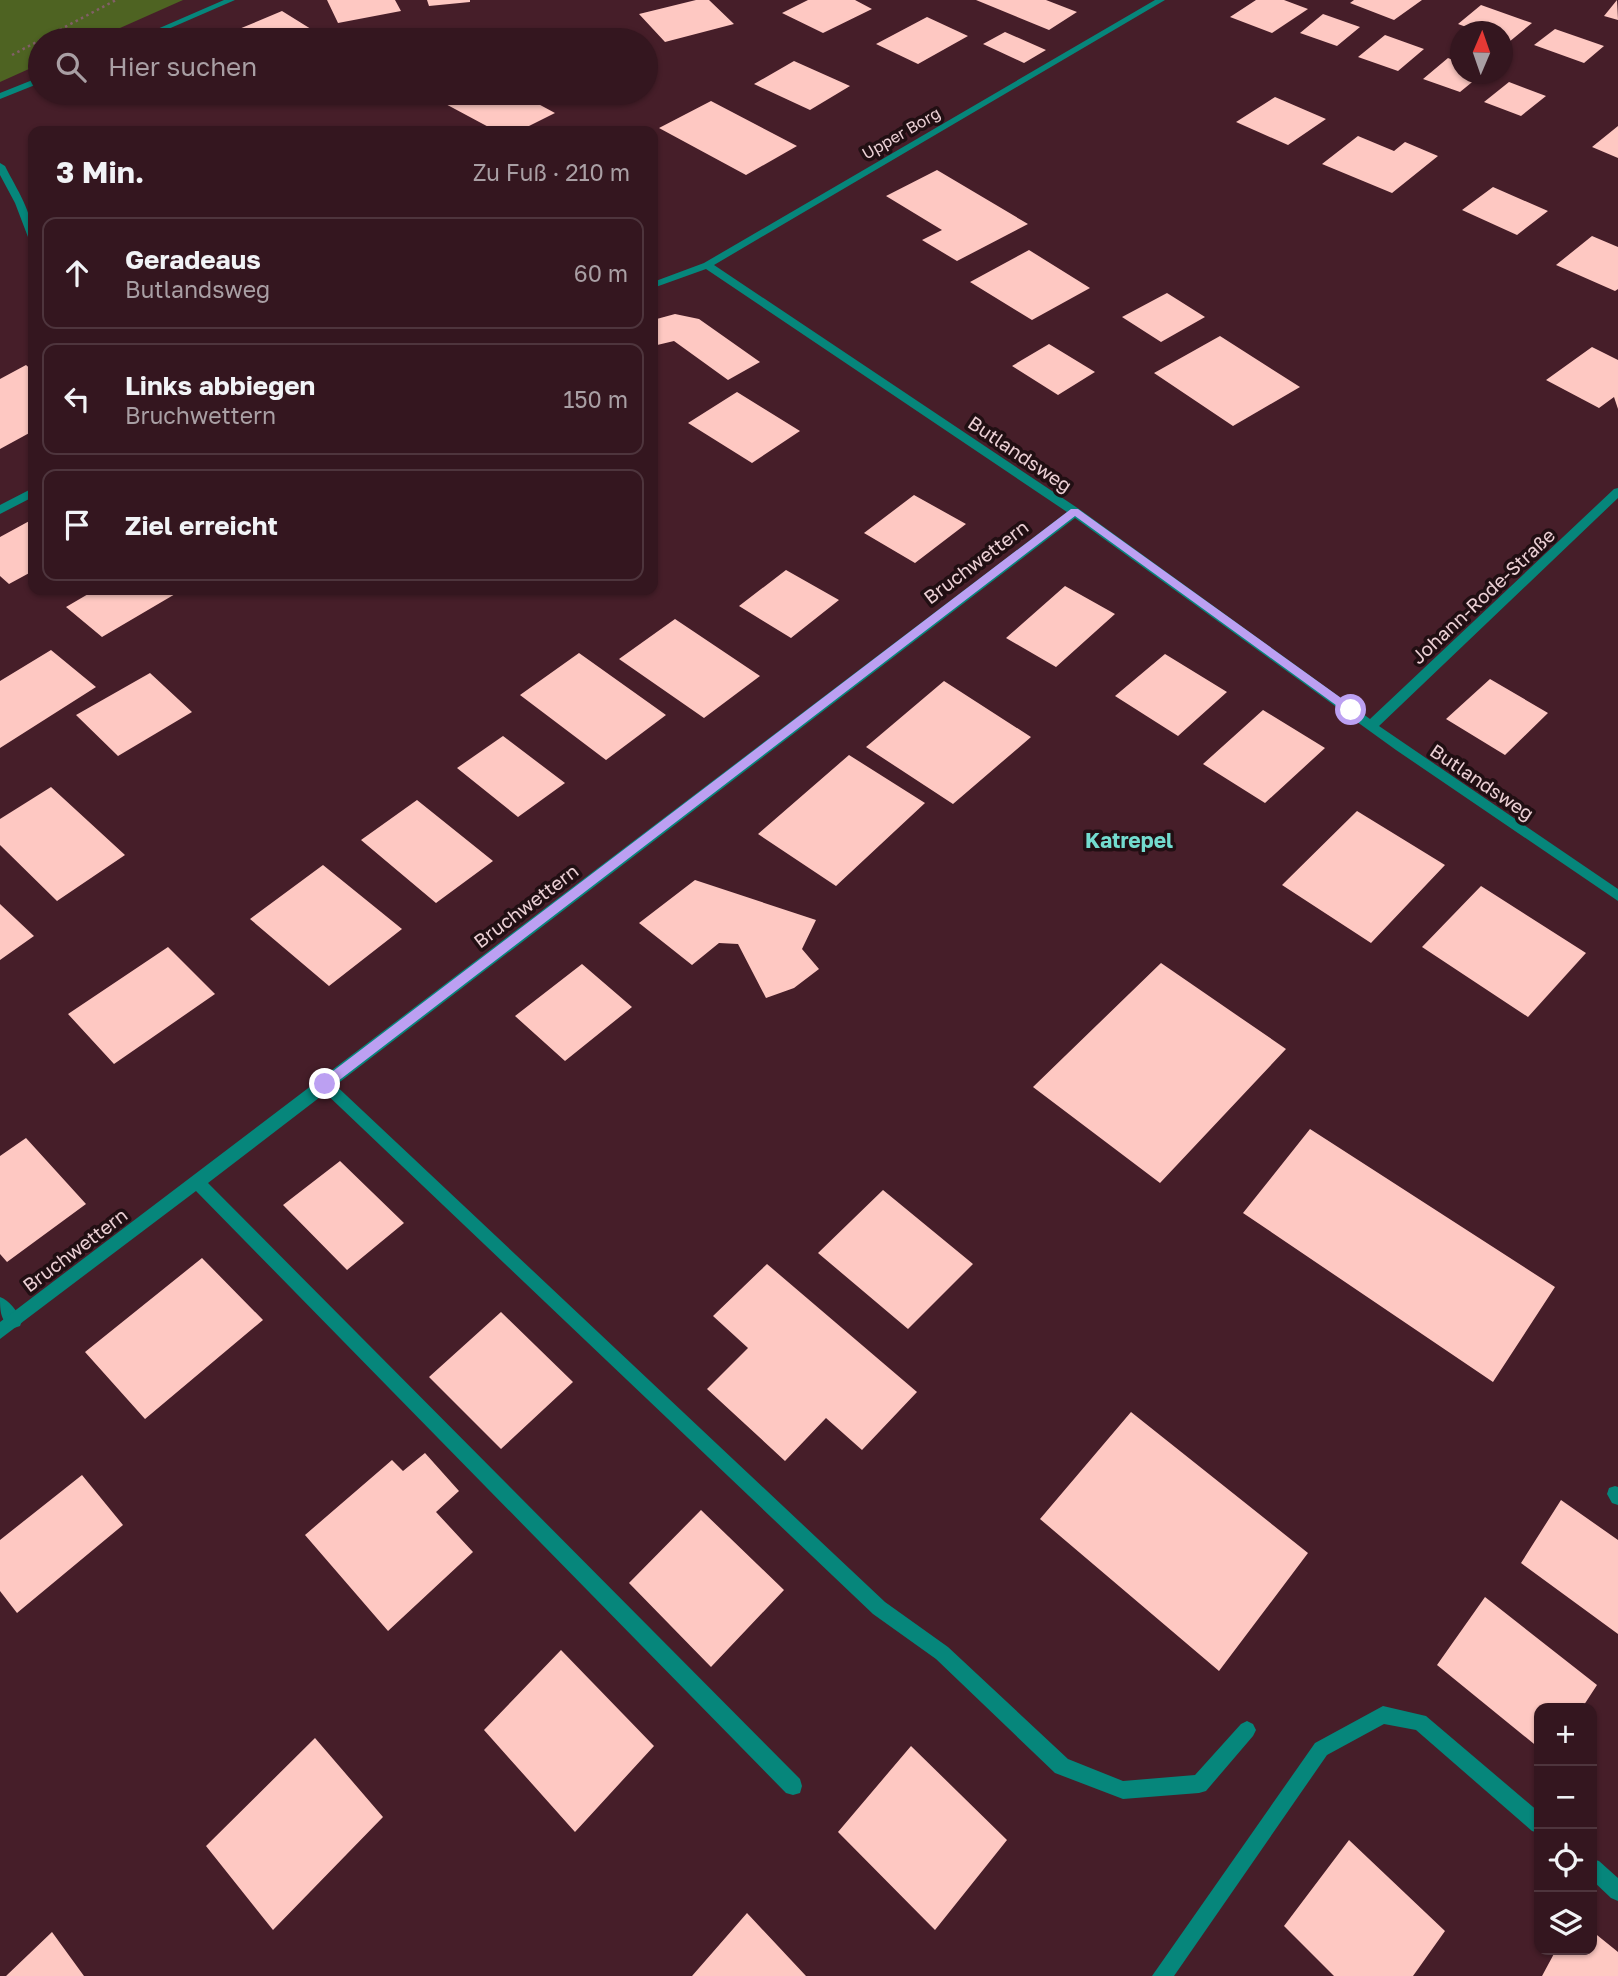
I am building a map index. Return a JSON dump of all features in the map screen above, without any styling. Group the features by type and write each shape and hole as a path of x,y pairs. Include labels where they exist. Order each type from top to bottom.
{"street":[{"path":"164,28 231,0"},
{"name":"Upper Borg","path":"658,283 707,265 1161,0"},
{"path":"0,96 28,85"},
{"path":"0,166 28,224"},
{"name":"Butlandsweg","path":"707,265 1075,512 1372,726 1618,896"},
{"name":"Johann-Rode-Straße","path":"1372,726 1618,492"},
{"path":"0,510 28,495"},
{"name":"Bruchwettern","path":"0,1332 1075,512"},
{"path":"325,1084 879,1608 942,1653 1062,1766 1124,1790 1199,1784 1247,1730"},
{"path":"197,1182 793,1786"},
{"path":"0,1304 14,1321"},
{"path":"1162,1976 1321,1749 1383,1715 1420,1722 1534,1820"},
{"path":"1597,1872 1618,1891"}],"path":[{"path":"63,28 116,0"},
{"path":"12,55 28,47"}],"green space":[{"path":"0,0 183,0 120,28 28,28 28,69 0,82"}],"building":[{"path":"327,0 395,0 401,11 338,23"},
{"path":"427,0 470,0 470,2 429,6"},
{"path":"696,0 709,0 734,24 665,42 658,34 658,28 652,28 639,14"},
{"path":"808,0 855,0 872,9 823,33 782,13"},
{"path":"976,0 1046,0 1077,12 1049,30"},
{"path":"1256,0 1284,0 1308,9 1272,33 1230,17"},
{"path":"1354,0 1422,0 1394,20 1350,3"},
{"path":"1617,0 1618,20 1604,16"},
{"path":"1481,5 1532,23 1513,39 1513,21 1462,21"},
{"path":"282,11 309,28 241,28"},
{"path":"1323,14 1360,27 1337,46 1300,33"},
{"path":"927,17 968,36 918,64 876,44"},
{"path":"1555,29 1604,46 1584,63 1534,45"},
{"path":"1005,32 1046,50 1024,63 983,44"},
{"path":"1385,35 1424,49 1398,71 1358,57"},
{"path":"1448,58 1450,84 1470,84 1460,92 1423,79"},
{"path":"794,61 850,86 810,110 754,84"},
{"path":"1506,84 1513,84 1546,96 1521,116 1484,102"},
{"path":"1275,97 1326,119 1288,145 1236,122"},
{"path":"711,101 797,146 746,175 659,128"},
{"path":"447,105 540,105 555,113 529,126 487,126"},
{"path":"1618,126 1618,158 1592,147"},
{"path":"1358,136 1394,151 1405,142 1438,156 1392,193 1322,164"},
{"path":"937,170 1028,224 957,261 922,240 942,230 886,196"},
{"path":"1493,187 1548,211 1517,235 1462,210"},
{"path":"1592,236 1618,247 1618,289 1615,291 1556,265"},
{"path":"1029,250 1090,288 1032,320 970,282"},
{"path":"1167,293 1205,317 1161,342 1122,317"},
{"path":"675,314 699,319 760,362 728,380 674,341 658,345 658,319"},
{"path":"1220,336 1300,387 1233,426 1154,373"},
{"path":"1049,344 1095,372 1058,395 1012,366"},
{"path":"1592,347 1618,360 1618,409 1614,397 1599,408 1546,380"},
{"path":"26,365 28,367 28,434 0,449 0,379"},
{"path":"737,392 800,431 752,463 688,423"},
{"path":"914,495 966,524 915,563 864,533"},
{"path":"28,522 28,574 9,584 0,576 0,537"},
{"path":"786,570 839,600 791,638 739,606"},
{"path":"1065,586 1115,614 1056,667 1006,638"},
{"path":"86,595 173,595 102,637 66,607"},
{"path":"675,619 760,676 704,718 619,659"},
{"path":"51,650 96,687 0,748 0,681"},
{"path":"579,653 666,715 606,760 520,695"},
{"path":"1165,654 1227,692 1178,736 1115,696"},
{"path":"150,673 192,712 118,756 76,715"},
{"path":"1490,679 1548,713 1505,755 1446,719"},
{"path":"944,681 1031,737 953,804 866,747"},
{"path":"1263,710 1325,748 1265,803 1203,764"},
{"path":"503,736 565,783 518,817 457,768"},
{"path":"849,755 925,803 836,886 758,834"},
{"path":"51,787 125,855 57,901 0,845 0,819"},
{"path":"417,800 493,861 436,903 361,840"},
{"path":"1357,811 1445,865 1371,943 1282,885"},
{"path":"323,865 402,929 329,986 250,919"},
{"path":"695,880 816,920 802,949 819,969 794,988 766,998 738,944 719,943 692,965 639,923"},
{"path":"1481,886 1586,953 1528,1017 1422,947"},
{"path":"0,904 34,936 0,960"},
{"path":"168,947 215,994 114,1064 68,1014"},
{"path":"1161,963 1286,1049 1160,1183 1033,1087"},
{"path":"582,964 632,1007 565,1061 515,1016"},
{"path":"1310,1129 1555,1287 1493,1382 1243,1213"},
{"path":"26,1138 86,1204 7,1262 0,1254 0,1156"},
{"path":"340,1161 404,1223 347,1270 283,1205"},
{"path":"883,1190 973,1264 908,1329 818,1253"},
{"path":"202,1258 263,1320 145,1419 85,1352"},
{"path":"767,1264 917,1392 862,1450 826,1418 785,1461 707,1389 748,1348 713,1316"},
{"path":"501,1312 573,1382 501,1449 429,1377"},
{"path":"1131,1412 1308,1553 1219,1671 1040,1519"},
{"path":"425,1453 459,1491 436,1512 473,1552 388,1631 305,1535 392,1460 403,1471"},
{"path":"82,1475 123,1525 17,1613 0,1591 0,1540"},
{"path":"1561,1500 1618,1540 1618,1634 1521,1563"},
{"path":"701,1510 784,1590 711,1667 629,1583"},
{"path":"1485,1597 1597,1685 1585,1703 1534,1703 1534,1744 1437,1665"},
{"path":"561,1650 654,1746 575,1832 484,1730"},
{"path":"315,1738 383,1817 273,1930 206,1846"},
{"path":"911,1746 1007,1840 935,1930 838,1832"},
{"path":"1349,1840 1445,1931 1413,1976 1334,1976 1284,1926"},
{"path":"747,1913 806,1976 692,1976"},
{"path":"52,1932 84,1976 6,1976"},
{"path":"1597,1935 1618,1952 1618,1976 1542,1976 1553,1955 1597,1955"}],"district":[{"name":"Katrepel","path":"1129,841"}],"route":[{"path":"325,1084 1075,512 1351,710"}]}
